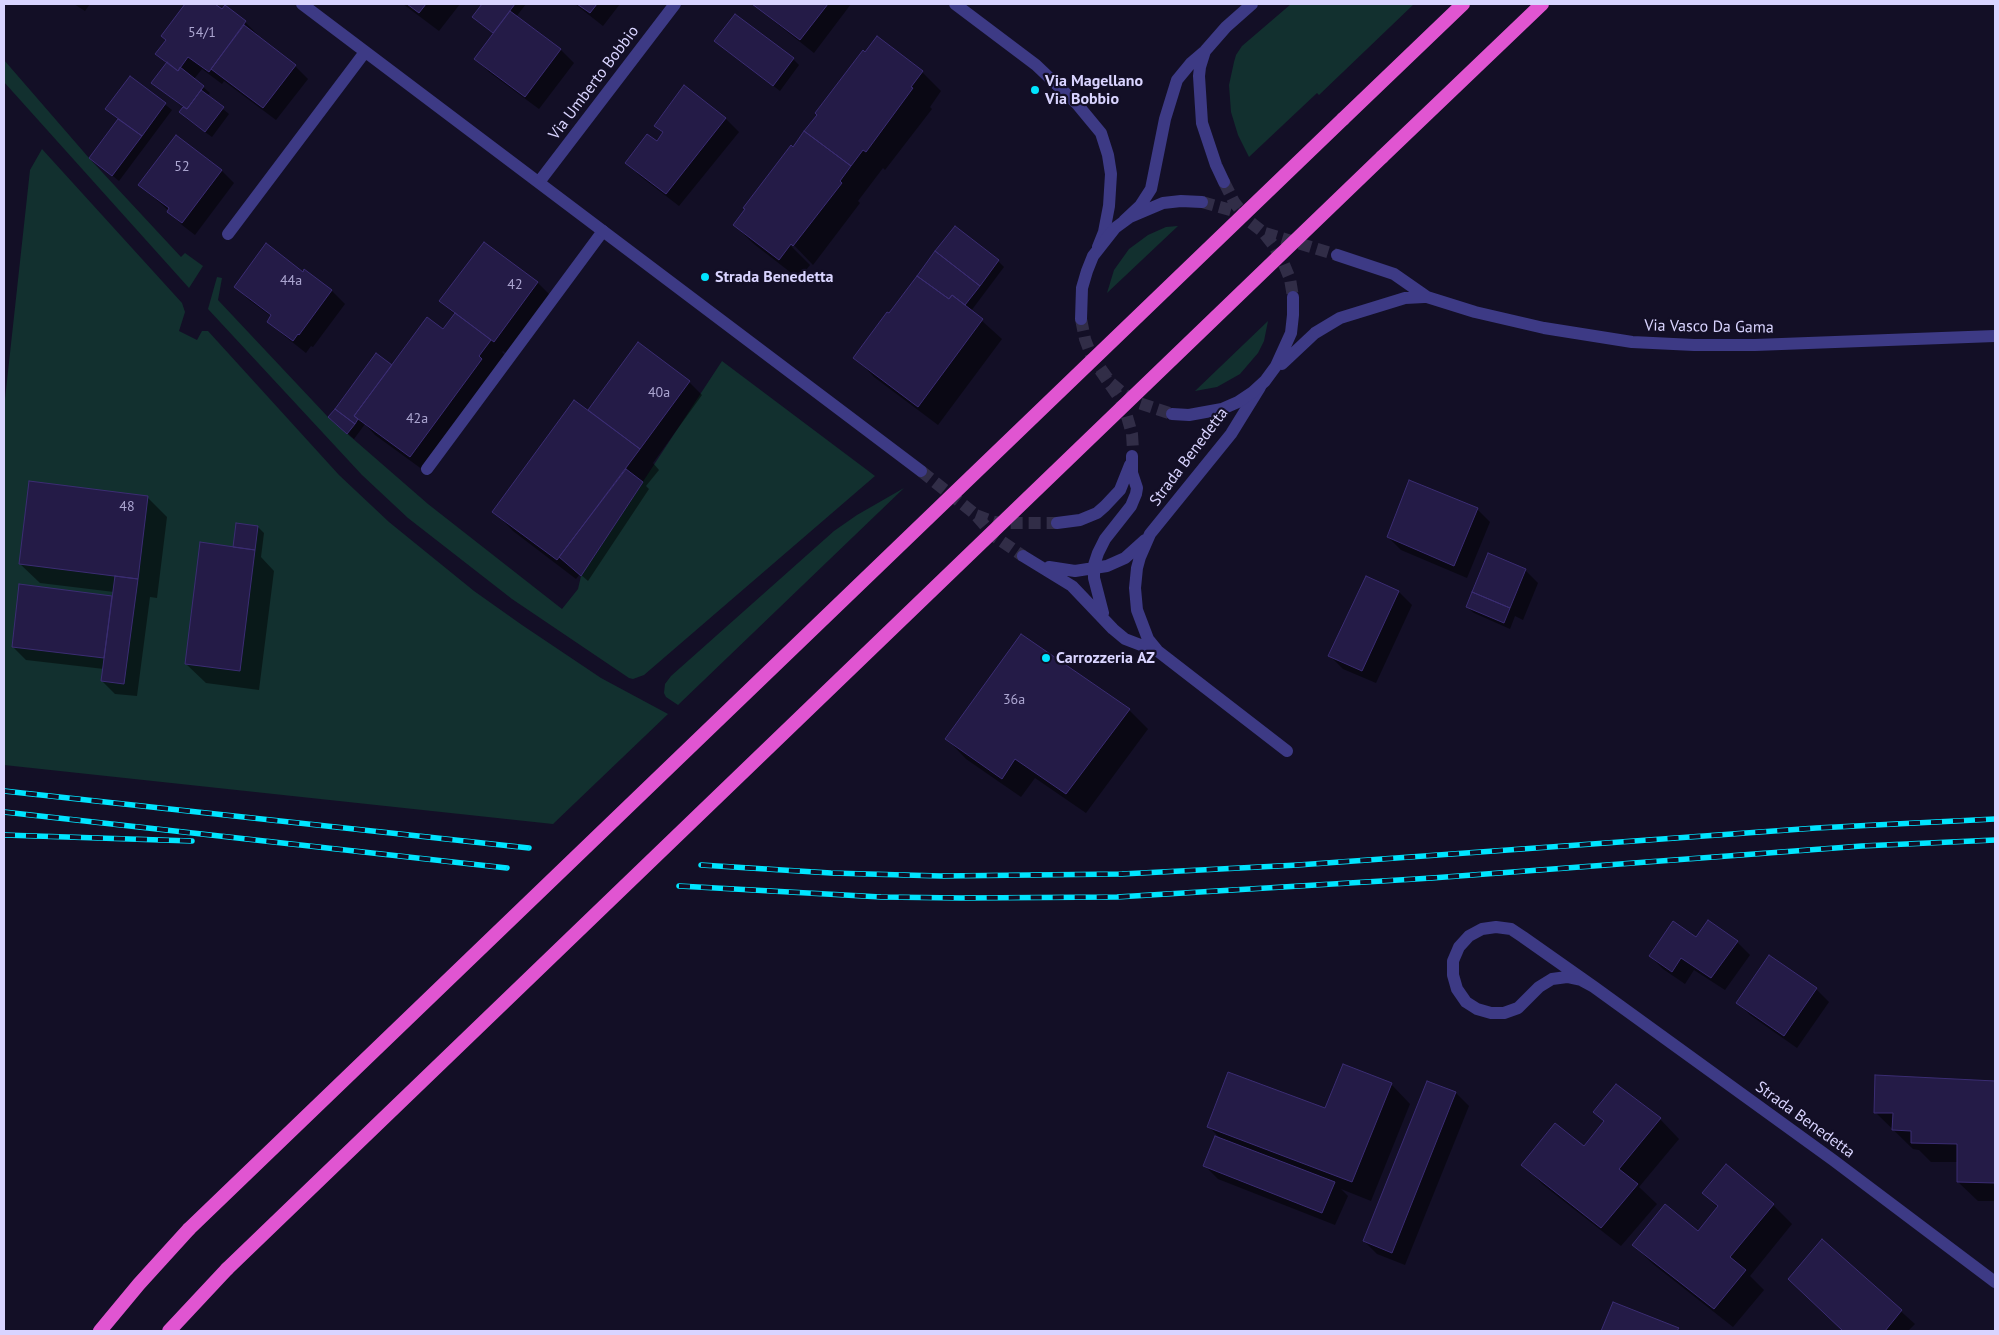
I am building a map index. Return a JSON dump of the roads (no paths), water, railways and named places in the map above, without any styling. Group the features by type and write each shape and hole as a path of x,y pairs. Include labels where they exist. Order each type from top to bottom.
{"highway":[{"path":"100,1331 145,1277 189,1229 1463,4"},
{"path":"169,1331 227,1269 1542,4"}],"street":[{"path":"302,4 922,471"},
{"name":"Via Umberto Bobbio","path":"539,182 675,4"},
{"path":"955,4 1036,65 1064,91 1095,124 1104,143 1112,174 1109,206 1104,232 1082,288 1081,319"},
{"path":"1093,256 1115,228 1140,206 1151,189 1165,119 1177,80 1226,27 1252,4"},
{"path":"1205,51 1200,67 1202,123 1216,165 1224,182"},
{"path":"228,234 365,52"},
{"path":"1124,221 1146,209 1163,203 1181,201 1202,202"},
{"path":"427,469 603,230"},
{"path":"1337,255 1394,274 1427,297"},
{"path":"1265,380 1276,366 1291,333 1294,315 1293,297"},
{"path":"1172,414 1189,415 1222,408 1238,402 1253,392 1306,341 1340,318 1405,298 1427,297"},
{"name":"Via Vasco Da Gama","path":"1427,297 1520,324 1593,337 1664,344 1782,345 1995,336"},
{"name":"Strada Benedetta","path":"1159,652 1125,639 1072,586 1028,559 1064,570 1094,569 1107,566 1125,558 1155,528 1231,434 1265,380"},
{"path":"1057,523 1080,520 1097,513 1105,506 1120,490 1128,473 1133,453 1132,473 1137,488 1136,494 1131,506 1101,545 1094,569 1098,599 1104,616 1113,629"},
{"name":"Strada Benedetta","path":"1155,528 1140,557 1135,588 1140,620 1148,639 1159,652 1287,751"},
{"name":"Strada Benedetta","path":"1594,987 1581,980 1567,977 1552,979 1539,987 1518,1008 1504,1013 1491,1013 1477,1009 1466,1002 1457,990 1453,975 1453,961 1459,947 1469,936 1482,929 1496,927 1511,929 1523,936 1594,987 1833,1160 1995,1282"}],"tunnel":[{"path":"1224,182 1234,202 1245,216"},
{"path":"1202,202 1234,211 1263,232 1283,262 1290,279 1293,297"},
{"path":"1265,233 1337,255"},
{"path":"1081,319 1091,355 1111,383 1139,403 1172,414"},
{"path":"1100,370 1122,402 1132,434 1133,450"},
{"path":"921,471 975,514 994,536 1023,556"},
{"path":"976,515 994,522 1057,523"}],"railway":[{"path":"4,791 529,848"},
{"path":"4,812 507,868"},
{"path":"701,865 831,873 941,876 1122,874 1298,865 1816,828 1995,819"},
{"path":"4,835 192,841"},
{"path":"679,886 881,897 1117,897 1432,878 1862,846 1995,840"}],"place":[{"name":"Via Magellano Via Bobbio","path":"1035,90"},
{"name":"Strada Benedetta","path":"705,277"},
{"name":"Carrozzeria AZ","path":"1046,658"}]}
